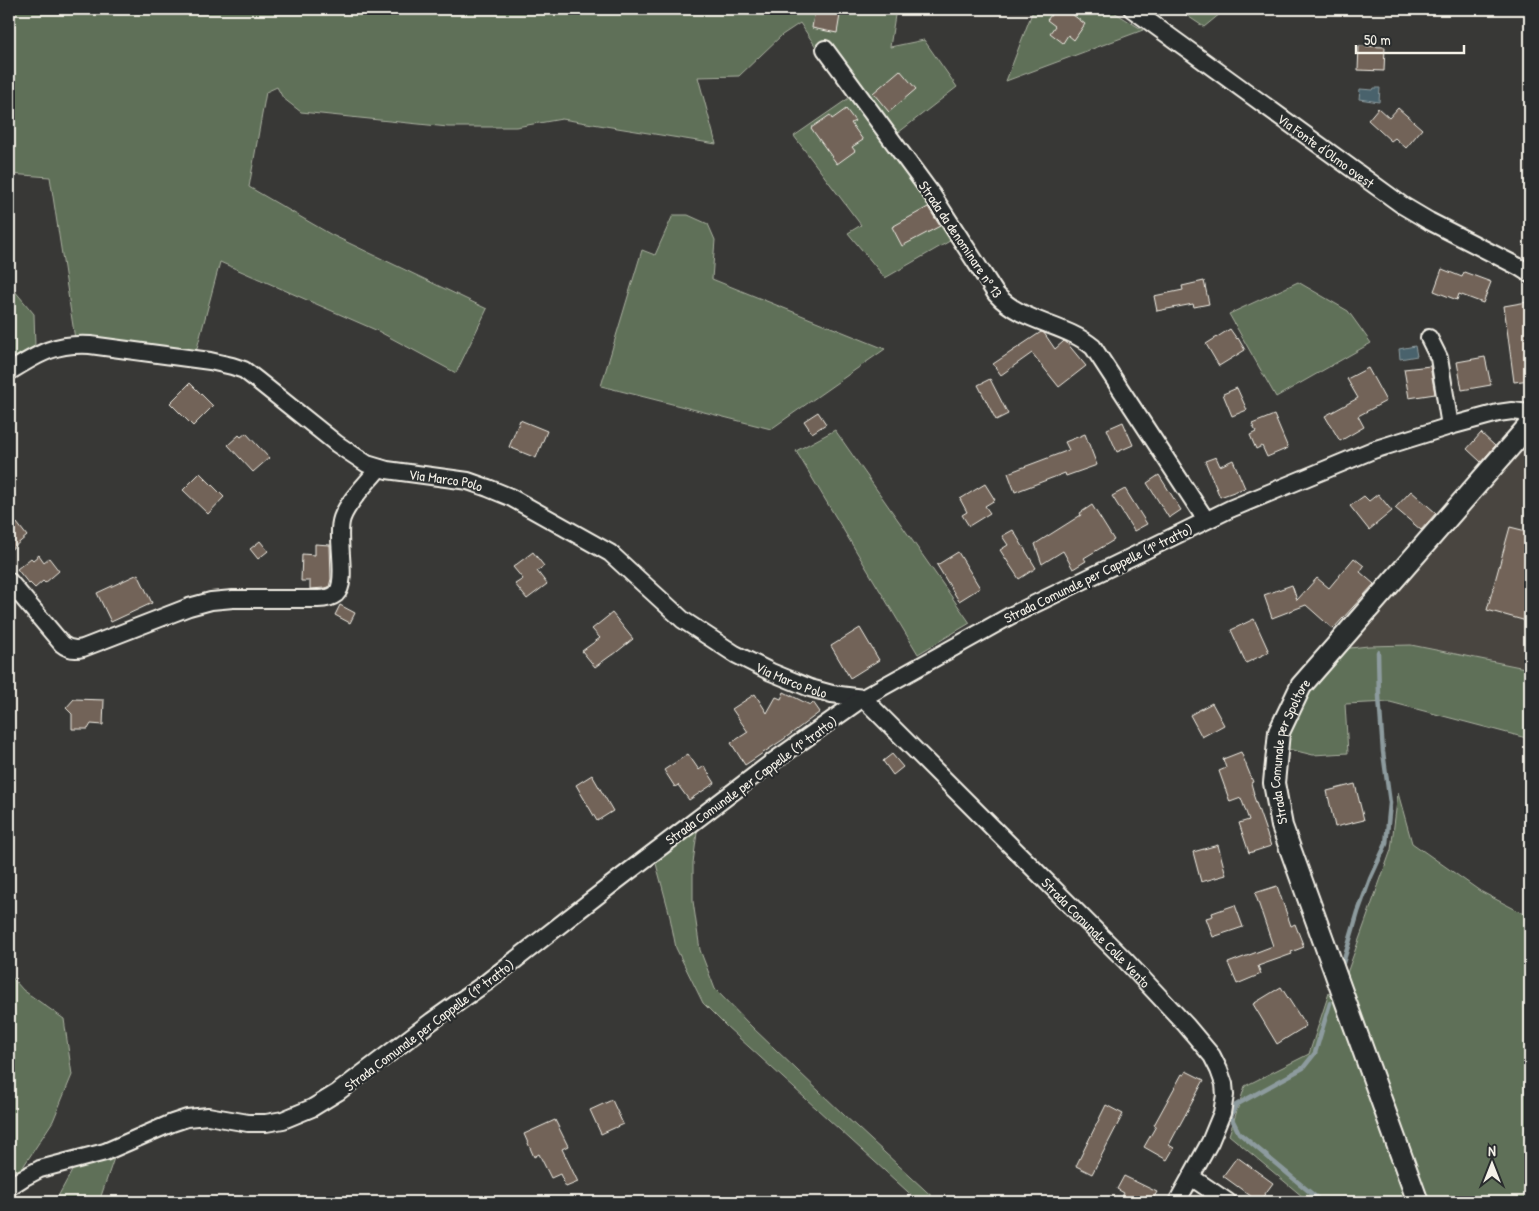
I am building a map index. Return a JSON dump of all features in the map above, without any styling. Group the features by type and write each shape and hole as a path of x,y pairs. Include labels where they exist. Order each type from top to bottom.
{"street":[{"name":"Via Fonte d'Olmo ovest","path":"1132,9 1402,205 1429,222 1530,274"},
{"name":"Strada da denominare nº 13","path":"825,49 933,196 996,294 1006,304 1024,315 1078,337 1092,347 1206,520"},
{"path":"1429,338 1439,358 1450,426"},
{"name":"Via Marco Polo","path":"9,372 45,351 73,344 210,361 244,370 350,454 367,464 379,468 468,482 488,488 517,501 610,553 683,620 735,654 771,672 810,688 838,695 863,698"},
{"name":"Strada Comunale per Cappelle (1º tratto)","path":"9,1187 40,1169 105,1152 172,1123 194,1116 208,1116 248,1123 266,1123 292,1117 321,1103 487,982 771,763 863,698 1010,616 1206,520 1389,444 1505,412 1519,411 1530,413"},
{"name":"Strada Comunale per Spoltore","path":"1418,1202 1282,826 1274,783 1279,732 1301,686 1530,424"},
{"path":"9,581 68,649 83,648 189,607 211,601 329,598 336,594 341,584 339,538 342,519 350,504 379,468"},
{"name":"Strada Comunale Colle Vento","path":"863,698 1126,961 1189,1028 1216,1063 1222,1077 1224,1104 1215,1133 1176,1202"},
{"path":"1191,1177 1228,1202"}],"shaded area":[{"path":"1530,440 1530,669 1411,645 1342,649 1419,561"}],"green space":[{"path":"9,9 896,9 890,47 924,40 957,87 894,136 820,53 800,23 782,35 739,76 698,77 716,144 562,119 516,127 448,127 301,112 283,98 277,87 266,92 249,187 330,234 487,309 456,373 378,331 220,262 196,352 75,339 50,177 9,174"},
{"path":"1041,9 1109,9 1143,30 1006,81 1032,13"},
{"path":"1141,9 1167,9 1155,20"},
{"path":"1177,9 1226,9 1204,27"},
{"path":"849,98 955,238 885,278 848,233 861,225 794,136"},
{"path":"673,215 688,215 708,224 715,240 712,279 885,349 771,429 601,386 642,250 655,255"},
{"path":"1298,282 1348,311 1371,343 1276,397 1229,314"},
{"path":"9,284 34,314 35,346 9,362"},
{"path":"835,430 970,623 918,654 796,451"},
{"path":"1411,645 1530,669 1530,739 1390,702 1345,704 1348,753 1313,755 1284,748 1305,690 1342,649"},
{"path":"1398,793 1412,843 1480,891 1530,917 1530,1202 1309,1202 1229,1135 1245,1086 1309,1054 1329,993 1335,1002 1391,850"},
{"path":"698,825 693,863 693,901 700,950 715,989 844,1115 938,1202 919,1202 703,1003 676,948 669,912 655,860"},
{"path":"9,974 23,990 64,1019 72,1075 53,1121 21,1170 9,1182"},
{"path":"114,1158 99,1202 55,1202 73,1169"}],"water":[{"path":"1374,88 1380,88 1379,102 1359,99 1360,89 1373,90"},
{"path":"1415,346 1417,356 1400,359 1399,349"}],"building":[{"path":"815,9 841,9 837,33 812,28"},
{"path":"1065,9 1085,24 1074,40 1068,35 1063,43 1050,33 1055,26 1047,20 1055,10 1061,14"},
{"path":"1359,46 1385,47 1384,71 1358,70"},
{"path":"900,70 916,89 889,112 873,93"},
{"path":"1378,108 1389,118 1398,108 1422,129 1406,148 1395,138 1391,141 1368,120"},
{"path":"846,109 855,121 851,123 863,140 852,147 855,151 837,164 811,128 830,115 832,119"},
{"path":"928,207 940,226 902,246 892,227"},
{"path":"1442,269 1462,277 1464,272 1491,282 1483,303 1459,294 1457,300 1434,291"},
{"path":"1204,281 1209,304 1194,307 1193,304 1157,311 1154,296 1183,290 1182,286"},
{"path":"1527,302 1530,323 1530,380 1514,382 1504,306"},
{"path":"1230,329 1245,350 1219,366 1206,344"},
{"path":"1041,332 1044,333 1055,349 1064,341 1067,343 1086,366 1059,387 1032,353 1001,375 993,364"},
{"path":"1485,357 1491,385 1462,390 1457,362"},
{"path":"1430,366 1435,394 1409,398 1404,369"},
{"path":"1368,368 1386,401 1358,416 1364,427 1340,441 1325,416 1358,398 1347,379"},
{"path":"990,379 1008,414 996,420 978,385"},
{"path":"190,383 213,406 193,426 170,403"},
{"path":"1237,388 1247,410 1232,416 1223,394"},
{"path":"818,412 826,424 812,433 804,421"},
{"path":"1274,415 1288,448 1267,457 1262,446 1256,449 1250,435 1256,432 1252,424"},
{"path":"520,420 547,431 536,458 509,447"},
{"path":"1123,422 1133,445 1117,452 1107,429"},
{"path":"246,433 269,458 253,472 228,445 239,435 241,437"},
{"path":"1481,433 1495,446 1481,462 1467,449"},
{"path":"1085,434 1097,465 1066,476 1065,473 1015,492 1008,473 1069,450 1065,442"},
{"path":"1216,457 1220,466 1233,460 1245,488 1220,497 1205,461"},
{"path":"200,473 224,497 208,514 183,490"},
{"path":"1159,475 1181,510 1169,518 1147,483"},
{"path":"985,484 995,500 985,506 990,513 969,526 962,515 967,512 960,499"},
{"path":"1125,489 1147,524 1134,531 1112,496"},
{"path":"1411,491 1436,513 1421,530 1395,508"},
{"path":"1378,494 1392,511 1369,530 1350,506 1364,496 1369,501"},
{"path":"1092,505 1114,540 1084,558 1086,561 1073,569 1063,551 1042,564 1035,544 1081,515 1080,513"},
{"path":"17,523 27,536 9,551 9,529"},
{"path":"1510,527 1530,532 1530,622 1487,610"},
{"path":"1013,530 1036,568 1019,579 1000,550 1008,545 1002,536"},
{"path":"260,541 268,551 258,559 250,549"},
{"path":"315,544 330,545 331,579 329,587 310,589 310,581 301,581 302,554 315,555"},
{"path":"533,552 544,566 537,571 547,584 527,599 515,584 523,579 513,567"},
{"path":"958,552 980,588 959,601 937,565"},
{"path":"39,555 44,562 49,558 59,571 45,583 43,581 35,588 29,584 17,569 31,558 33,560"},
{"path":"1354,558 1364,566 1360,572 1374,584 1333,629 1306,605 1272,618 1264,595 1292,585 1297,600 1317,578 1329,588"},
{"path":"138,574 152,603 111,622 97,593"},
{"path":"340,605 355,613 350,623 335,615"},
{"path":"612,613 633,639 595,667 582,651 600,638 592,629"},
{"path":"1254,619 1269,652 1246,663 1231,630"},
{"path":"860,628 879,660 850,678 831,646"},
{"path":"784,692 810,705 813,702 820,712 745,765 731,743 748,732 732,709 755,694 767,713 776,697 781,699"},
{"path":"74,699 104,700 103,725 91,724 88,729 72,729 72,714 66,708"},
{"path":"1212,703 1224,725 1202,737 1190,715"},
{"path":"1241,752 1253,782 1251,783 1253,794 1271,846 1249,853 1239,823 1249,820 1241,798 1230,802 1219,771 1226,768 1223,759"},
{"path":"688,754 699,770 704,766 715,783 689,800 678,785 675,787 664,770"},
{"path":"892,754 903,767 893,775 883,761"},
{"path":"592,775 613,811 597,821 576,785"},
{"path":"1355,784 1364,820 1335,827 1327,791"},
{"path":"1218,845 1226,875 1201,882 1193,852"},
{"path":"1277,886 1291,926 1295,924 1304,947 1291,952 1292,954 1258,966 1261,974 1237,984 1228,963 1273,946 1255,893"},
{"path":"1235,905 1243,927 1213,937 1206,918 1213,916 1212,913"},
{"path":"1281,987 1306,1026 1277,1044 1253,1004"},
{"path":"1186,1071 1204,1080 1169,1145 1174,1148 1167,1160 1144,1147 1182,1074 1184,1075"},
{"path":"612,1100 623,1124 601,1134 590,1110"},
{"path":"1106,1105 1123,1114 1092,1174 1076,1166"},
{"path":"555,1120 568,1146 562,1149 578,1182 566,1187 560,1174 551,1178 539,1154 534,1157 524,1134"},
{"path":"1237,1157 1273,1183 1259,1202 1223,1176"},
{"path":"1124,1176 1157,1192 1151,1202 1119,1202 1124,1193 1117,1189"}],"waterway":[{"path":"1343,963 1358,912 1386,844 1390,803 1383,752 1378,652"},
{"path":"1321,1202 1239,1133 1231,1117 1236,1105 1303,1068 1315,1053 1330,1003"}]}
